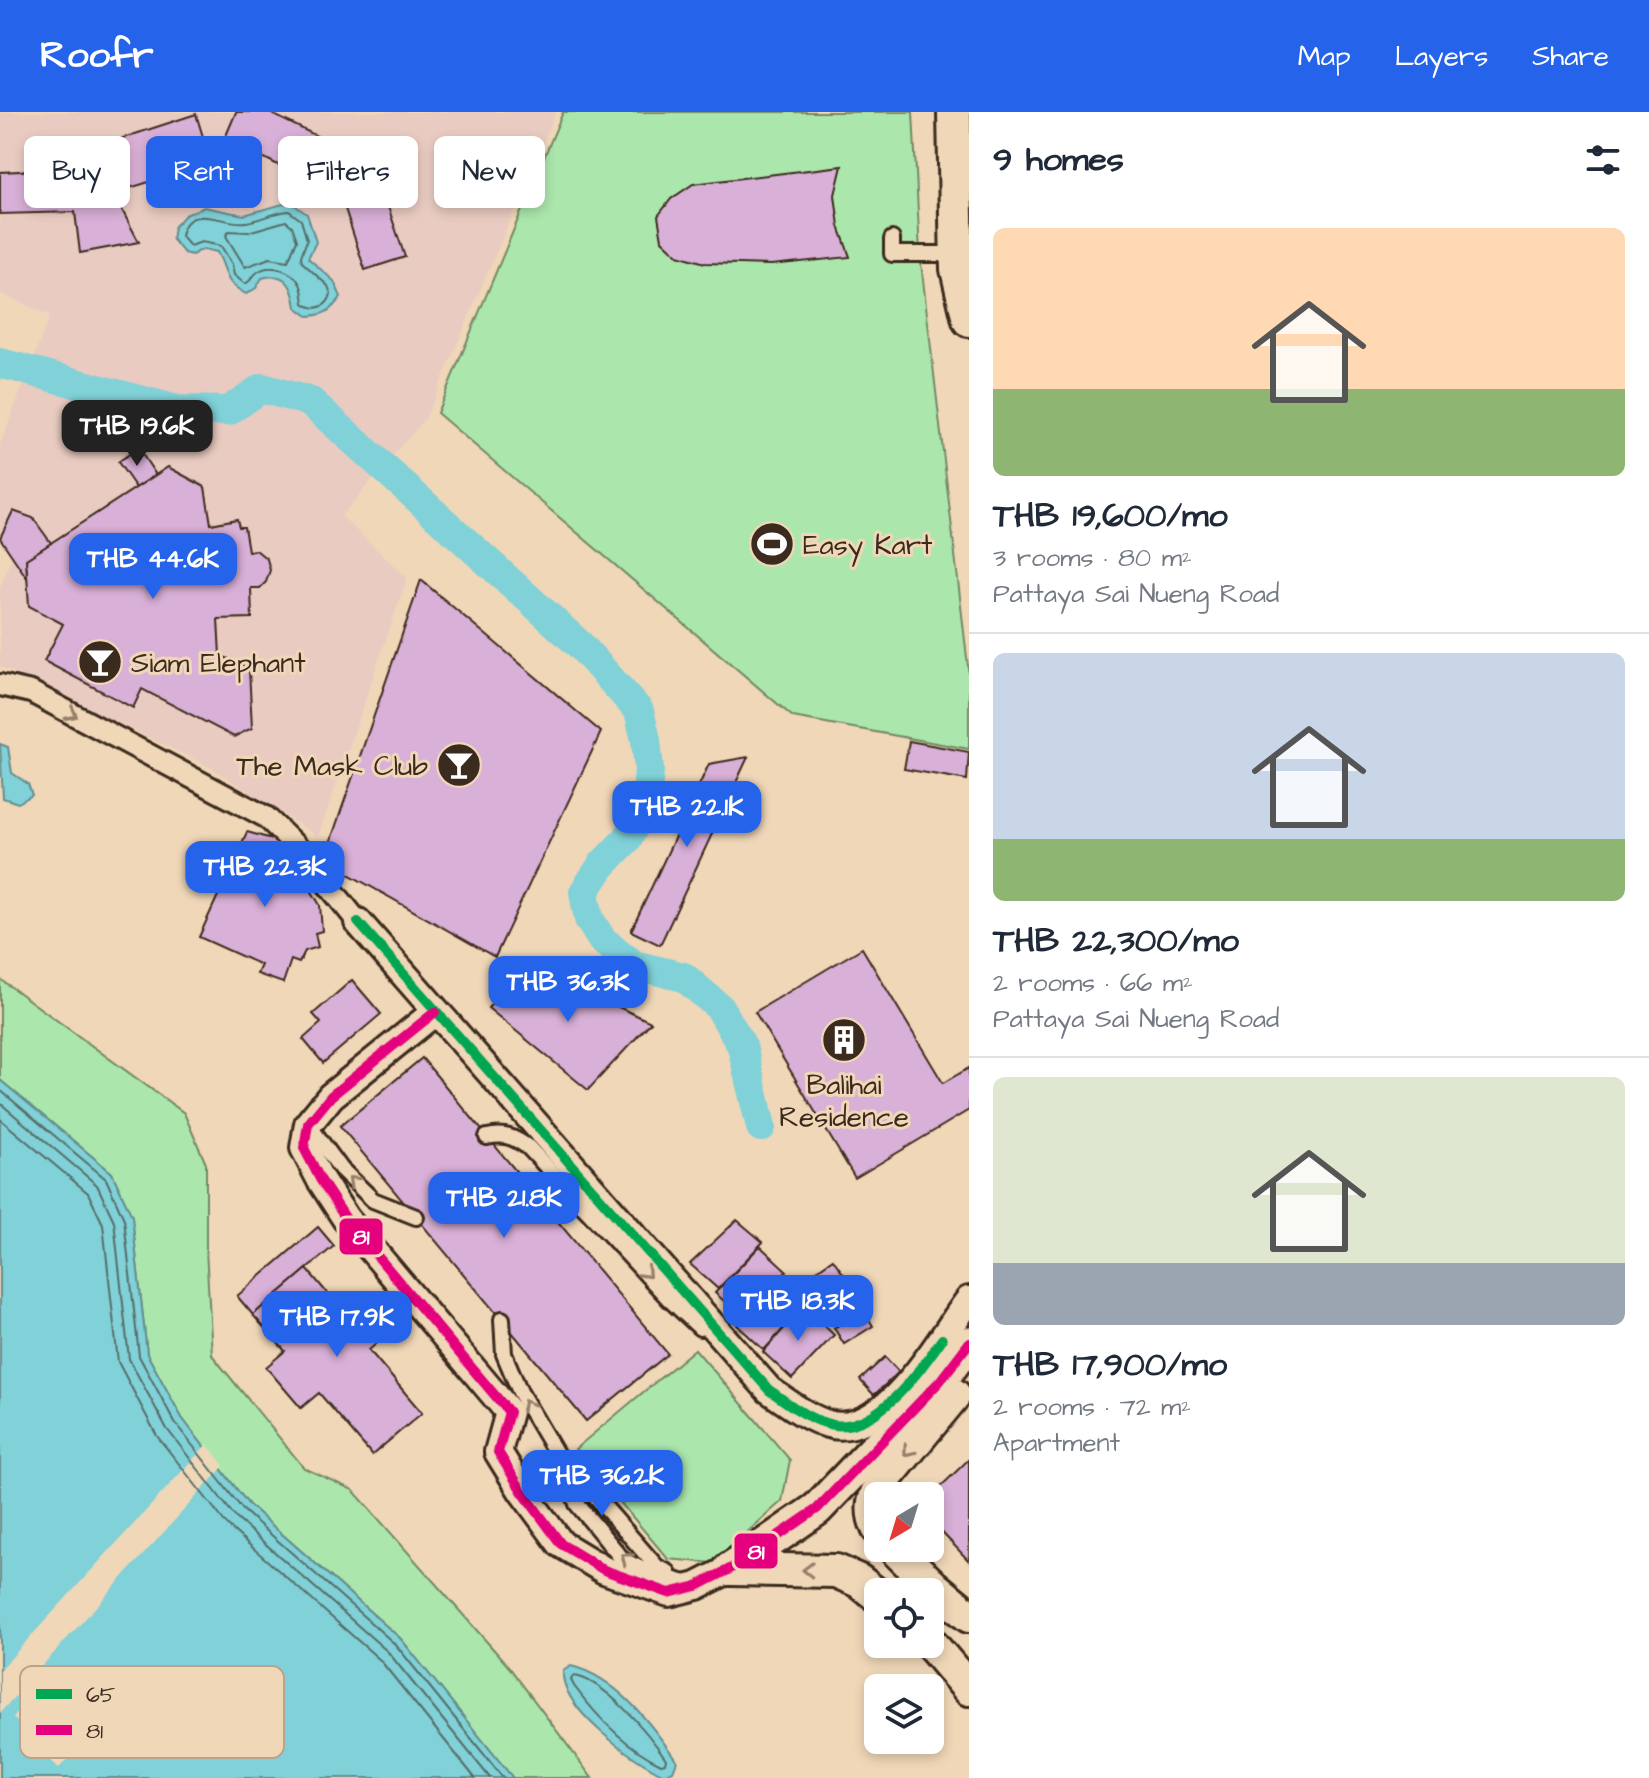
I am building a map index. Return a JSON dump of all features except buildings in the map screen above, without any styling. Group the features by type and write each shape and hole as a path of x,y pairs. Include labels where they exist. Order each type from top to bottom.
{"street":[{"path":"954,112 957,269 969,320"},
{"path":"0,685 31,692 266,817 300,850 435,1012 769,1390 804,1413 829,1424 856,1425 879,1410 909,1384 969,1300"},
{"path":"435,1012 331,1096 308,1124 304,1148 346,1219 509,1412 498,1452 561,1544 604,1570 669,1593 697,1586 730,1569 817,1509 940,1381 969,1343"},
{"path":"882,1482 969,1377"},
{"path":"908,1562 969,1616"},
{"path":"730,1569 836,1571 864,1585"},
{"path":"943,1658 969,1689"}],"lane":[{"path":"892,239 892,254 956,254"},
{"path":"308,1124 341,1169 373,1200 416,1217"},
{"path":"487,1137 502,1133 529,1148 682,1312 723,1350 754,1372"},
{"path":"502,1319 504,1354 509,1367 520,1392 567,1472 577,1504 623,1560 650,1573 697,1586"}],"shaded area":[{"path":"0,112 556,112 545,138 434,136 434,208 515,208 426,417 341,516 407,578 318,837 210,767 0,666 0,587 12,556 0,538 0,445 50,316 0,293"}],"green space":[{"name":"Easy Kart","path":"563,112 913,112 920,254 969,675 969,749 793,717 437,413 523,208 545,208 545,155"},
{"path":"0,979 184,1113 206,1164 206,1249 212,1355 304,1468 353,1490 509,1667 592,1778 508,1778 401,1639 249,1505 182,1418 147,1354 133,1226 112,1173 0,1080"},
{"path":"695,1349 790,1460 782,1501 713,1563 668,1559 575,1449"}],"water":[{"path":"278,205 278,208 298,208 307,214 316,242 308,258 334,281 341,297 331,309 308,316 296,307 291,287 277,277 262,278 256,288 246,294 229,281 217,252 203,249 192,255 184,253 172,239 174,227 185,215 202,208 244,215"},
{"path":"0,744 8,747 12,773 28,784 32,795 18,803 3,798"},
{"path":"0,1080 112,1173 132,1216 147,1354 182,1418 249,1505 401,1639 513,1778 0,1778"},
{"path":"571,1666 603,1680 632,1704 677,1761 673,1771 664,1775 651,1768 618,1746 585,1717 565,1686 563,1671"}],"pier":[{"path":"207,1444 224,1466 42,1666 20,1666 20,1700 15,1696 0,1713 0,1670"},
{"path":"20,1710 20,1725 13,1718"},
{"path":"48,1758 68,1758 59,1768"}],"waterway":[{"path":"0,363 177,410 228,411 262,388 311,402 581,646 639,711 649,770 646,804 627,839 602,865 584,892 589,919 602,940 634,965 684,977 720,1008 742,1046 761,1127"}],"transit line":[{"name":"65","path":"358,922 769,1390 821,1422 846,1425 863,1420 879,1411 908,1384 942,1339"},
{"name":"81","path":"435,1012 331,1096 308,1124 304,1148 346,1219 509,1412 498,1452 561,1544 604,1570 669,1593 697,1586 730,1569 817,1509 940,1381 969,1343"}],"place":[{"name":"Easy Kart","path":"772,544"},
{"name":"Siam Elephant","path":"100,662"},
{"name":"The Mask Club","path":"459,765"},
{"name":"Balihai Residence","path":"844,1040"}]}
